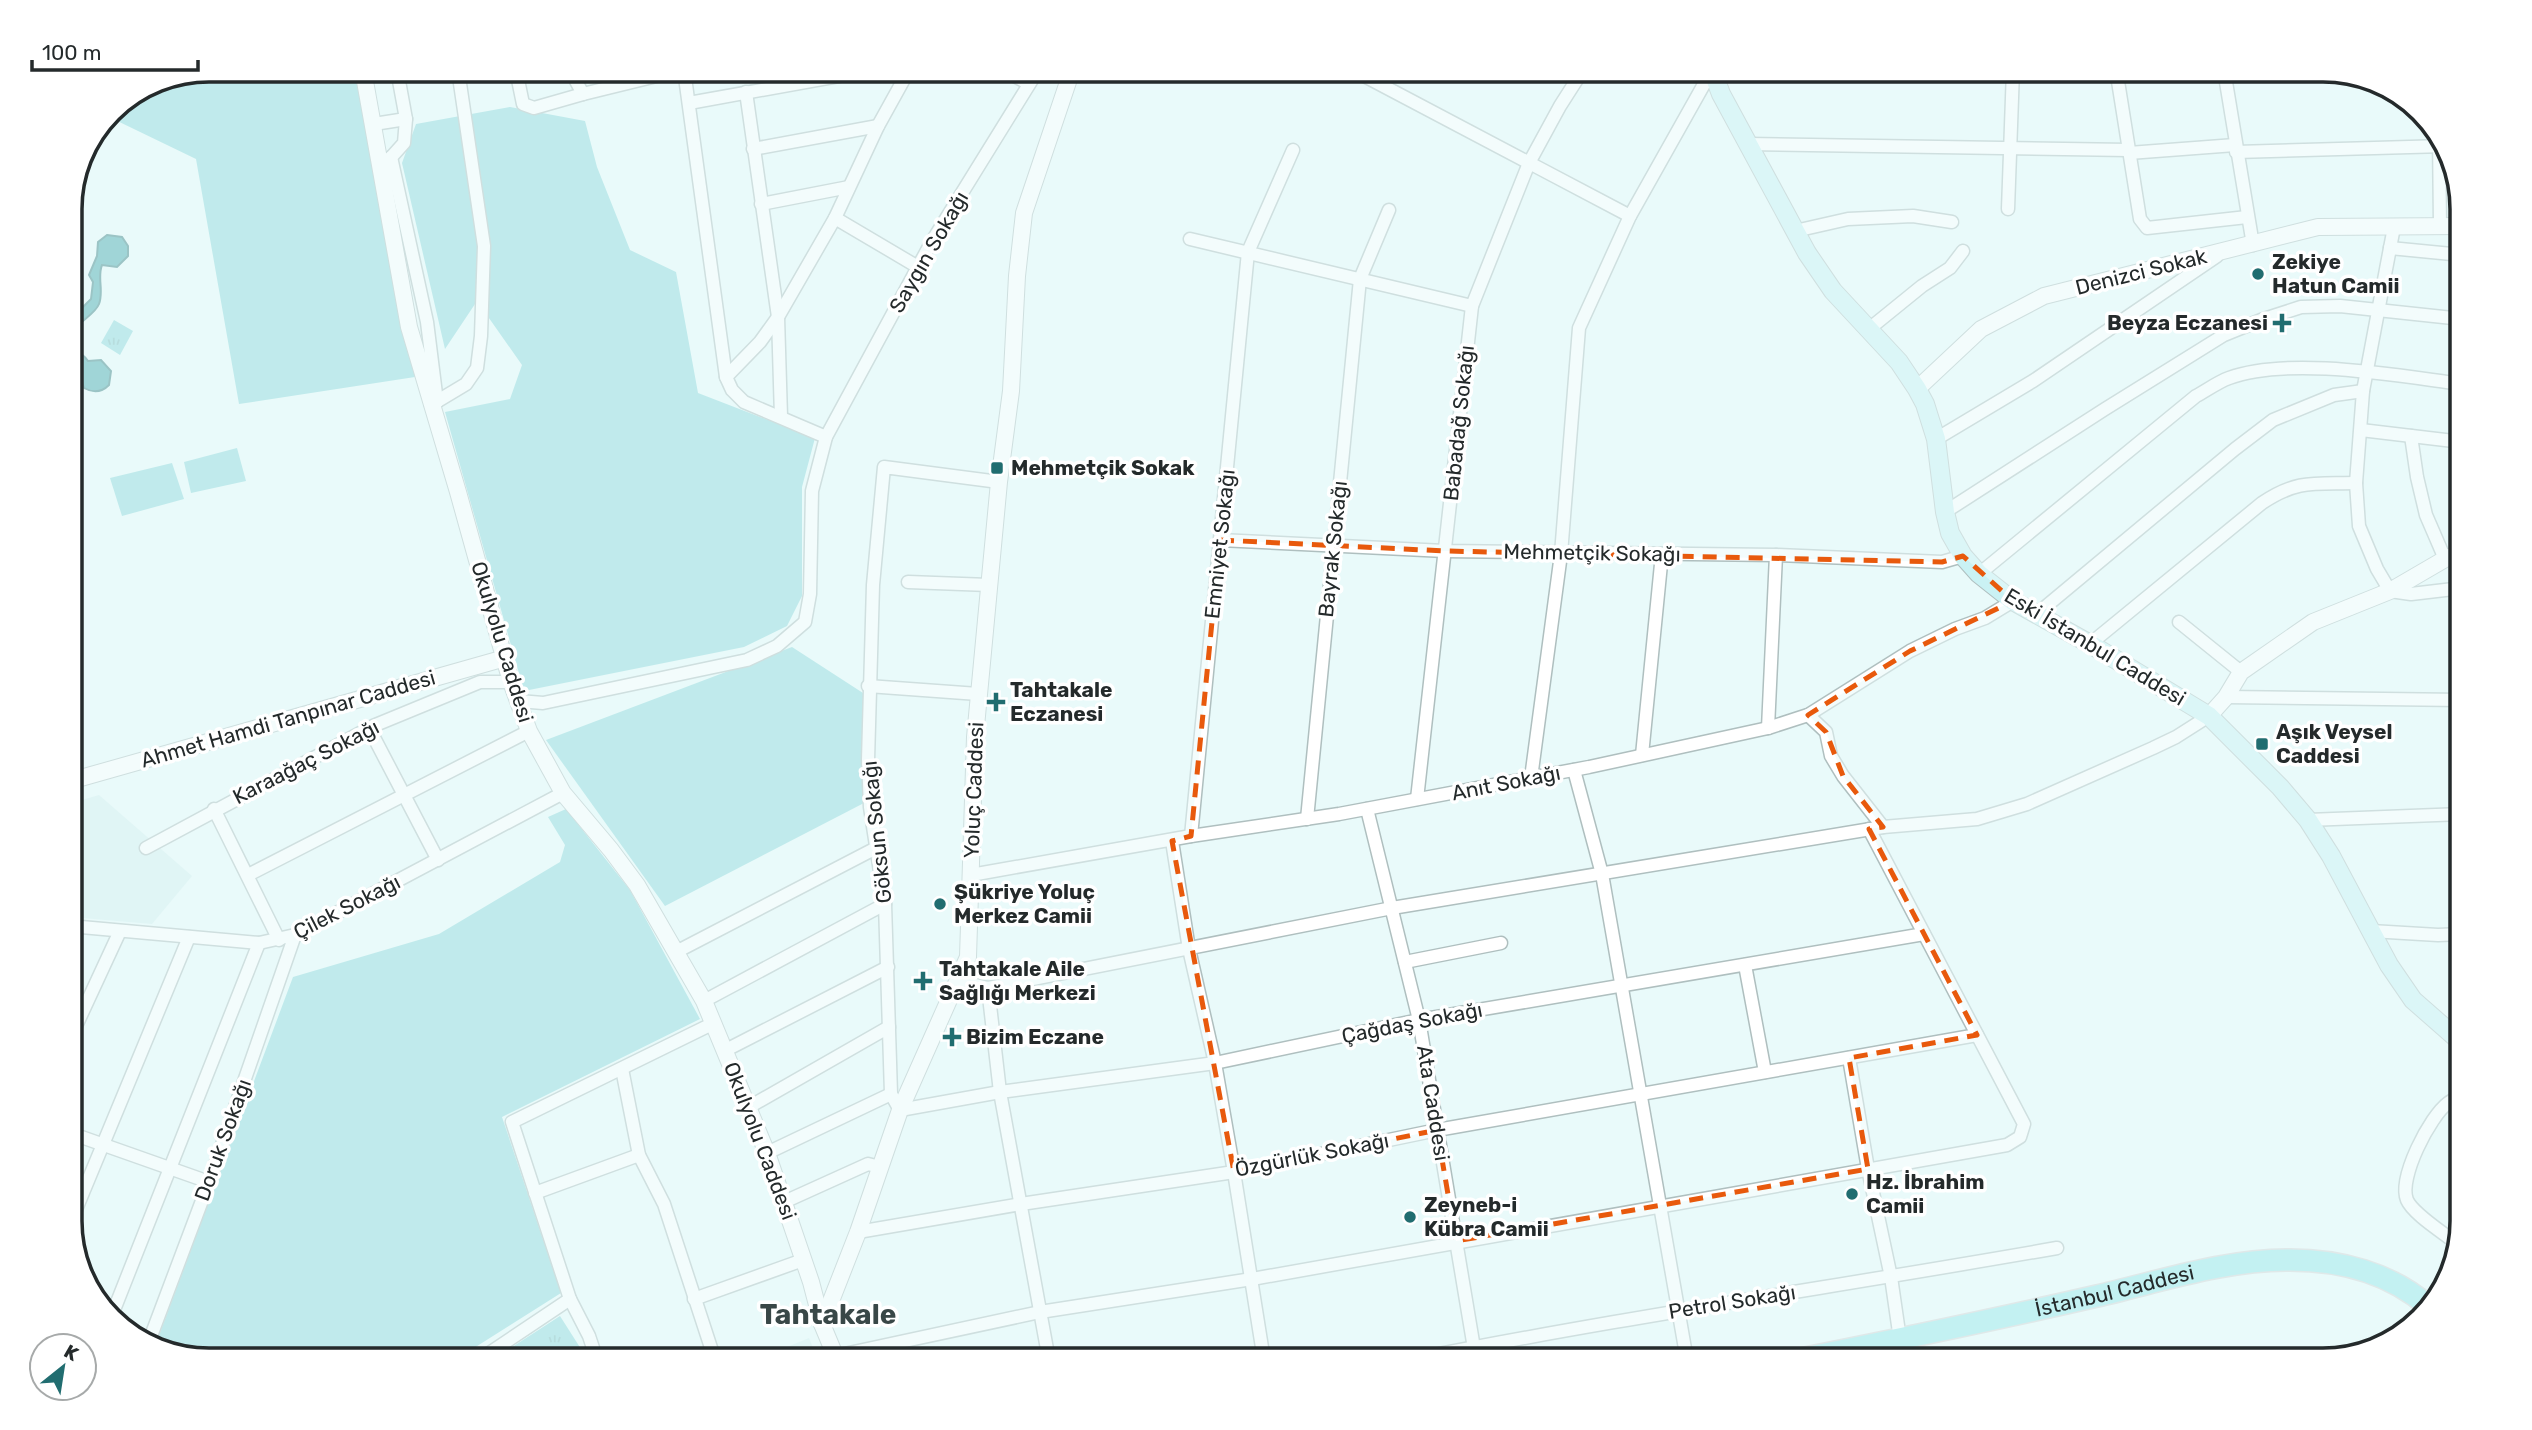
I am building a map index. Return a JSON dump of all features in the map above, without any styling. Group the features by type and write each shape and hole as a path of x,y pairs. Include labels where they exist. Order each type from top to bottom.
{"main road":[{"name":"Eski İstanbul Caddesi","path":"1717,82 1795,232 1833,291 1899,362 1917,390 1936,439 1950,533 1964,556 1979,574 2012,601 2038,613 2209,716 2280,786 2308,820 2331,856 2389,965 2413,1000 2450,1032"},
{"name":"İstanbul Caddesi","path":"1909,1348 2233,1265 2288,1259 2326,1262 2372,1273 2413,1293 2422,1301"}],"street":[{"path":"1377,82 1630,216"},
{"name":"Babadağ Sokağı","path":"1417,799 1472,306 1529,163 1575,82"},
{"path":"1531,778 1561,554 1579,328 1630,216 1705,82"},
{"path":"2008,209 2013,82"},
{"path":"2118,82 2140,219 2147,228 2247,217"},
{"path":"2226,82 2252,245"},
{"name":"Okulyolu Caddesi","path":"366,83 386,163 410,327 434,403 511,682 529,731 563,793 637,885 704,1001 767,1153 832,1348"},
{"path":"386,163 404,143 406,119 399,83"},
{"path":"434,403 467,384 477,368 481,336 484,246 460,83"},
{"path":"519,83 523,104 534,108 613,83"},
{"path":"577,83 583,94"},
{"path":"686,83 726,377 732,390 744,402 826,437"},
{"path":"690,103 799,83"},
{"path":"726,377 760,342 778,317 835,218 878,126 902,83"},
{"name":"Yoluç Caddesi","path":"822,1324 858,1233 900,1110 960,981 968,957 972,792 978,694 1011,391 1017,276 1024,213 1067,83"},
{"name":"Saygın Sokağı","path":"519,701 543,703 747,660 777,646 805,622 810,594 812,491 826,437 918,267 1029,84"},
{"path":"746,92 778,317 781,417"},
{"path":"374,124 406,119"},
{"path":"753,149 878,126"},
{"path":"1747,144 2129,152 2431,143"},
{"name":"Emniyet Sokağı","path":"1191,836 1248,253 1293,150"},
{"path":"2440,226 2441,162"},
{"path":"761,204 849,187"},
{"name":"Bayrak Sokağı","path":"1307,819 1360,279 1389,210"},
{"path":"1795,232 1848,219 1913,216 1952,222"},
{"path":"835,218 918,267"},
{"name":"Denizci Sokak","path":"1917,390 1982,329 2044,296 2318,228 2449,226"},
{"path":"2390,591 2377,569 2359,526 2356,484 2364,391 2394,227"},
{"path":"1190,239 1472,306"},
{"path":"2390,248 2449,254"},
{"path":"1869,329 1922,286 1950,268 1963,251"},
{"path":"1936,439 2033,381 2223,252"},
{"path":"1945,512 2224,335 2261,320 2301,307 2340,306 2449,318"},
{"path":"1979,574 2196,396 2227,378 2250,372 2297,368 2368,372 2449,382"},
{"path":"2038,613 2273,421 2334,395 2364,391"},
{"path":"2361,430 2449,440"},
{"path":"2411,436 2426,515 2445,559"},
{"name":"Göksun Sokağı","path":"900,1110 891,1094 885,904 870,807 868,686 873,585 884,467 999,482"},
{"path":"2090,644 2262,503 2282,490 2299,485 2356,484"},
{"name":"Mehmetçik Sokağı","path":"1220,540 1561,554 1776,555 1942,562 1964,556"},
{"path":"1642,755 1662,554"},
{"path":"1768,728 1776,555"},
{"path":"960,981 988,988 1392,908 1869,829 1977,819 2027,804 2176,737 2209,716 2226,698 2242,671 2313,622 2390,591 2449,557"},
{"path":"908,582 989,585"},
{"path":"2390,591 2411,594 2449,589"},
{"name":"Anıt Sokağı","path":"971,875 1191,836 1367,809 1574,770 1768,728 1808,715 1910,651 1985,618 2012,601"},
{"path":"2179,622 2242,671"},
{"name":"Ahmet Hamdi Tanpınar Caddesi","path":"83,777 505,657"},
{"name":"Karaağaç Sokağı","path":"146,848 214,809 369,728 480,682 511,682"},
{"path":"868,686 978,694"},
{"path":"2226,698 2449,700"},
{"path":"1808,715 1826,732 1831,756 1843,776 1883,827"},
{"path":"369,728 438,860"},
{"path":"248,875 529,731"},
{"path":"1574,770 1602,874 1685,1348"},
{"name":"Çilek Sokağı","path":"83,927 259,943 279,940 295,935 563,793"},
{"path":"214,809 279,940"},
{"name":"Ata Caddesi","path":"1367,809 1419,1020 1474,1348"},
{"path":"2308,820 2450,814"},
{"path":"880,1348 1040,1312 1252,1279 2007,1145 2020,1137 2025,1124 1869,829"},
{"path":"1172,841 1189,949 1215,1063 1262,1348"},
{"path":"676,952 878,847"},
{"path":"704,1001 885,904"},
{"path":"83,1011 120,931"},
{"path":"2371,931 2450,935"},
{"name":"Çağdaş Sokağı","path":"900,1110 1000,1092 1215,1063 1419,1020 1924,934"},
{"name":"Doruk Sokağı","path":"152,1334 209,1182 295,935"},
{"path":"83,1193 189,937"},
{"path":"115,1306 259,943"},
{"path":"1405,962 1501,943"},
{"path":"1745,965 1765,1072"},
{"path":"726,1050 888,967"},
{"path":"988,988 1000,1092 1047,1348"},
{"path":"593,1348 570,1300 512,1122 714,1023"},
{"path":"749,1107 889,1027"},
{"name":"Özgürlük Sokağı","path":"858,1233 1021,1204 1234,1172 1437,1130 1977,1035"},
{"path":"1849,1058 1868,1169 1891,1277 1901,1348"},
{"path":"622,1069 639,1155 664,1204 711,1348"},
{"path":"767,1153 891,1094"},
{"path":"2449,1237 2407,1199 2406,1182 2411,1159 2446,1104 2450,1102"},
{"path":"83,1138 209,1182"},
{"path":"536,1193 639,1155"},
{"path":"784,1202 868,1164 880,1167"},
{"name":"Petrol Sokağı","path":"1499,1348 1678,1310 2057,1248"},
{"path":"694,1299 803,1259"},
{"path":"496,1348 570,1300"}],"highlighted area":[{"path":"1220,540 1445,551 1942,562 1963,556 2013,601 1910,651 1808,715 1826,732 1843,776 1883,827 1869,829 1977,1035 1849,1058 1868,1169 1456,1241 1437,1130 1234,1172 1172,841 1191,836"}],"shaded area":[{"path":"107,235 122,237 128,246 128,256 117,267 102,265 99,304 83,321 83,307 91,299 93,282 89,275 97,256 98,242"},
{"path":"83,356 88,361 101,360 111,371 109,385 100,391 84,388"},
{"path":"99,795 192,876 152,924 83,918 83,800"},
{"path":"809,1338 813,1348 784,1348"}],"green space":[{"path":"357,83 415,377 239,404 196,159 118,121 146,99 184,85"},
{"path":"510,107 585,121 597,167 630,250 676,272 698,393 815,438 802,487 802,596 787,626 744,647 524,691 445,412 510,399 522,365 477,301 445,349 402,163 416,124"},
{"path":"114,320 133,331 120,355 101,343"},
{"path":"237,448 246,481 191,493 184,462"},
{"path":"172,463 184,499 122,516 110,478"},
{"path":"792,647 863,693 864,803 665,906 546,740"},
{"path":"566,809 630,890 700,1019 502,1117 561,1293 474,1348 209,1348 192,1347 158,1337 293,977 439,934 560,862 565,845 548,817"},
{"path":"560,1316 580,1348 511,1348"}],"place":[{"name":"Zekiye Hatun Camii","path":"2258,274"},
{"name":"Beyza Eczanesi","path":"2282,323"},
{"name":"Mehmetçik Sokak","path":"997,468"},
{"name":"Tahtakale Eczanesi","path":"996,702"},
{"name":"Aşık Veysel Caddesi","path":"2262,744"},
{"name":"Şükriye Yoluç Merkez Camii","path":"940,904"},
{"name":"Tahtakale Aile Sağlığı Merkezi","path":"923,981"},
{"name":"Bizim Eczane","path":"952,1037"},
{"name":"Hz. İbrahim Camii","path":"1852,1194"},
{"name":"Zeyneb-i Kübra Camii","path":"1410,1217"}],"district":[{"name":"Tahtakale","path":"828,1314"}]}
